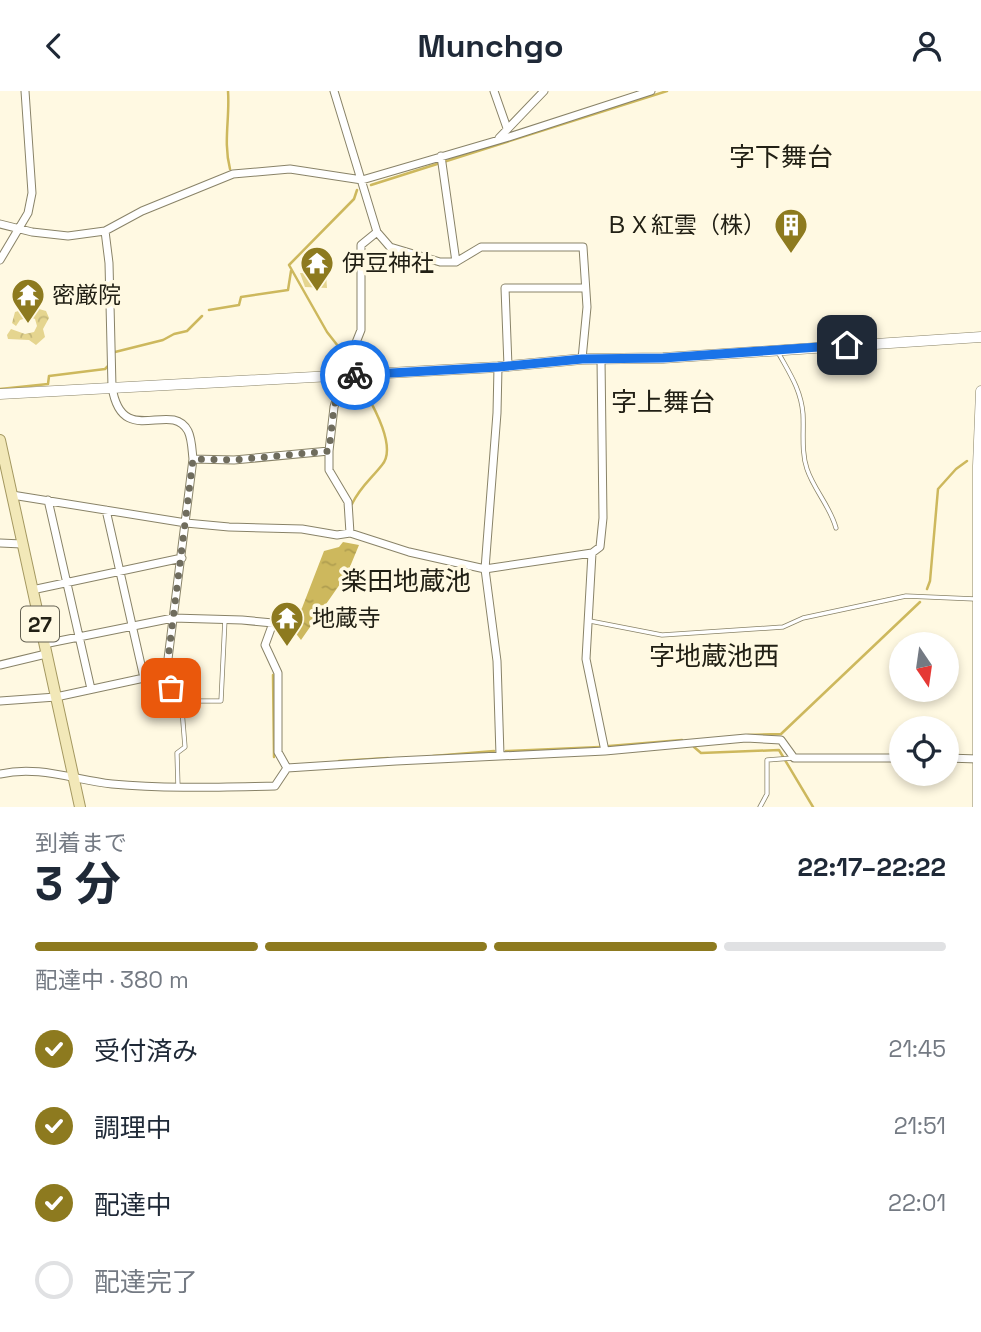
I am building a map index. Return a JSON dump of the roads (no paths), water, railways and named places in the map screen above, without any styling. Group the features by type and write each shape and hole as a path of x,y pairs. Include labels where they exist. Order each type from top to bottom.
{"main road":[{"name":"27","path":"0,440 80,807"}],"street":[{"path":"0,260 28,212 32,193 24,91"},
{"path":"334,91 377,232 390,247 440,262 456,262 481,247 583,247 587,307 582,359"},
{"path":"494,91 507,128"},
{"path":"499,139 544,91"},
{"path":"0,224 68,236 105,231 142,211 233,174 290,169 362,180 651,91"},
{"path":"441,156 456,262"},
{"path":"105,231 109,263 114,403 121,414 130,420 167,420 182,424 188,431 193,459 167,673 171,680 168,706 179,710"},
{"path":"350,533 348,502 329,470 329,451 334,407 361,330 361,245 377,232"},
{"path":"500,755 497,661 485,569 503,367 505,288 585,288"},
{"path":"0,394 503,367 582,359 663,358 981,337"},
{"path":"12,495 186,523 303,529 337,535 350,533 409,552 485,569 592,553 600,547 603,518 601,359"},
{"path":"978,807 978,466 981,391"},
{"path":"193,459 234,460 329,451"},
{"path":"48,500 91,689"},
{"path":"106,510 144,678"},
{"path":"0,543 22,544"},
{"path":"592,553 588,673 605,751"},
{"path":"32,590 182,558"},
{"path":"0,665 79,637 173,618 273,623 265,645 278,673 278,753 287,768"},
{"path":"0,701 55,697 167,673"},
{"path":"287,768 605,751 770,738 781,740 791,758 889,758"},
{"path":"959,758 978,759"},
{"path":"0,773 16,770 74,776 110,784 178,787 275,786 287,768"}],"lane":[{"path":"777,350 795,379 803,411 807,470 833,517 836,528"},
{"path":"588,620 662,635 783,627 803,618 906,596 980,599"},
{"path":"178,787 177,753 185,747 179,710 196,701 221,701 225,619"},
{"path":"761,807 767,794 767,760 791,758"}],"water":[{"path":"343,542 359,545 347,574 301,640 290,626 302,608 324,551 339,547"}],"waterway":[{"path":"228,91 227,149 230,169"},
{"path":"371,185 667,91"},
{"path":"345,355 327,332 289,265 354,199 357,190"},
{"path":"209,310 239,305 241,297 288,290 291,271"},
{"path":"115,352 187,331 202,316"},
{"path":"0,389 48,384 49,376 105,369 108,366"},
{"path":"352,504 382,465 387,447 381,425 361,384"},
{"path":"927,589 930,581 938,489 967,461"},
{"path":"748,735 781,734 920,602"},
{"path":"273,675 274,757"},
{"path":"609,746 682,740"},
{"path":"506,751 600,747"},
{"path":"694,747 701,753 779,750 813,807"},
{"path":"433,756 494,751"},
{"path":"339,761 388,758"}],"place":[{"name":"ＢＸ紅雲（株）","path":"791,255"},
{"name":"伊豆神社","path":"317,293"},
{"name":"密厳院","path":"28,325"},
{"name":"地蔵寺","path":"287,648"}],"district":[{"name":"字下舞台","path":"781,157"},
{"name":"字上舞台","path":"663,402"},
{"name":"楽田地蔵池","path":"406,581"},
{"name":"字地蔵池西","path":"714,656"}]}
